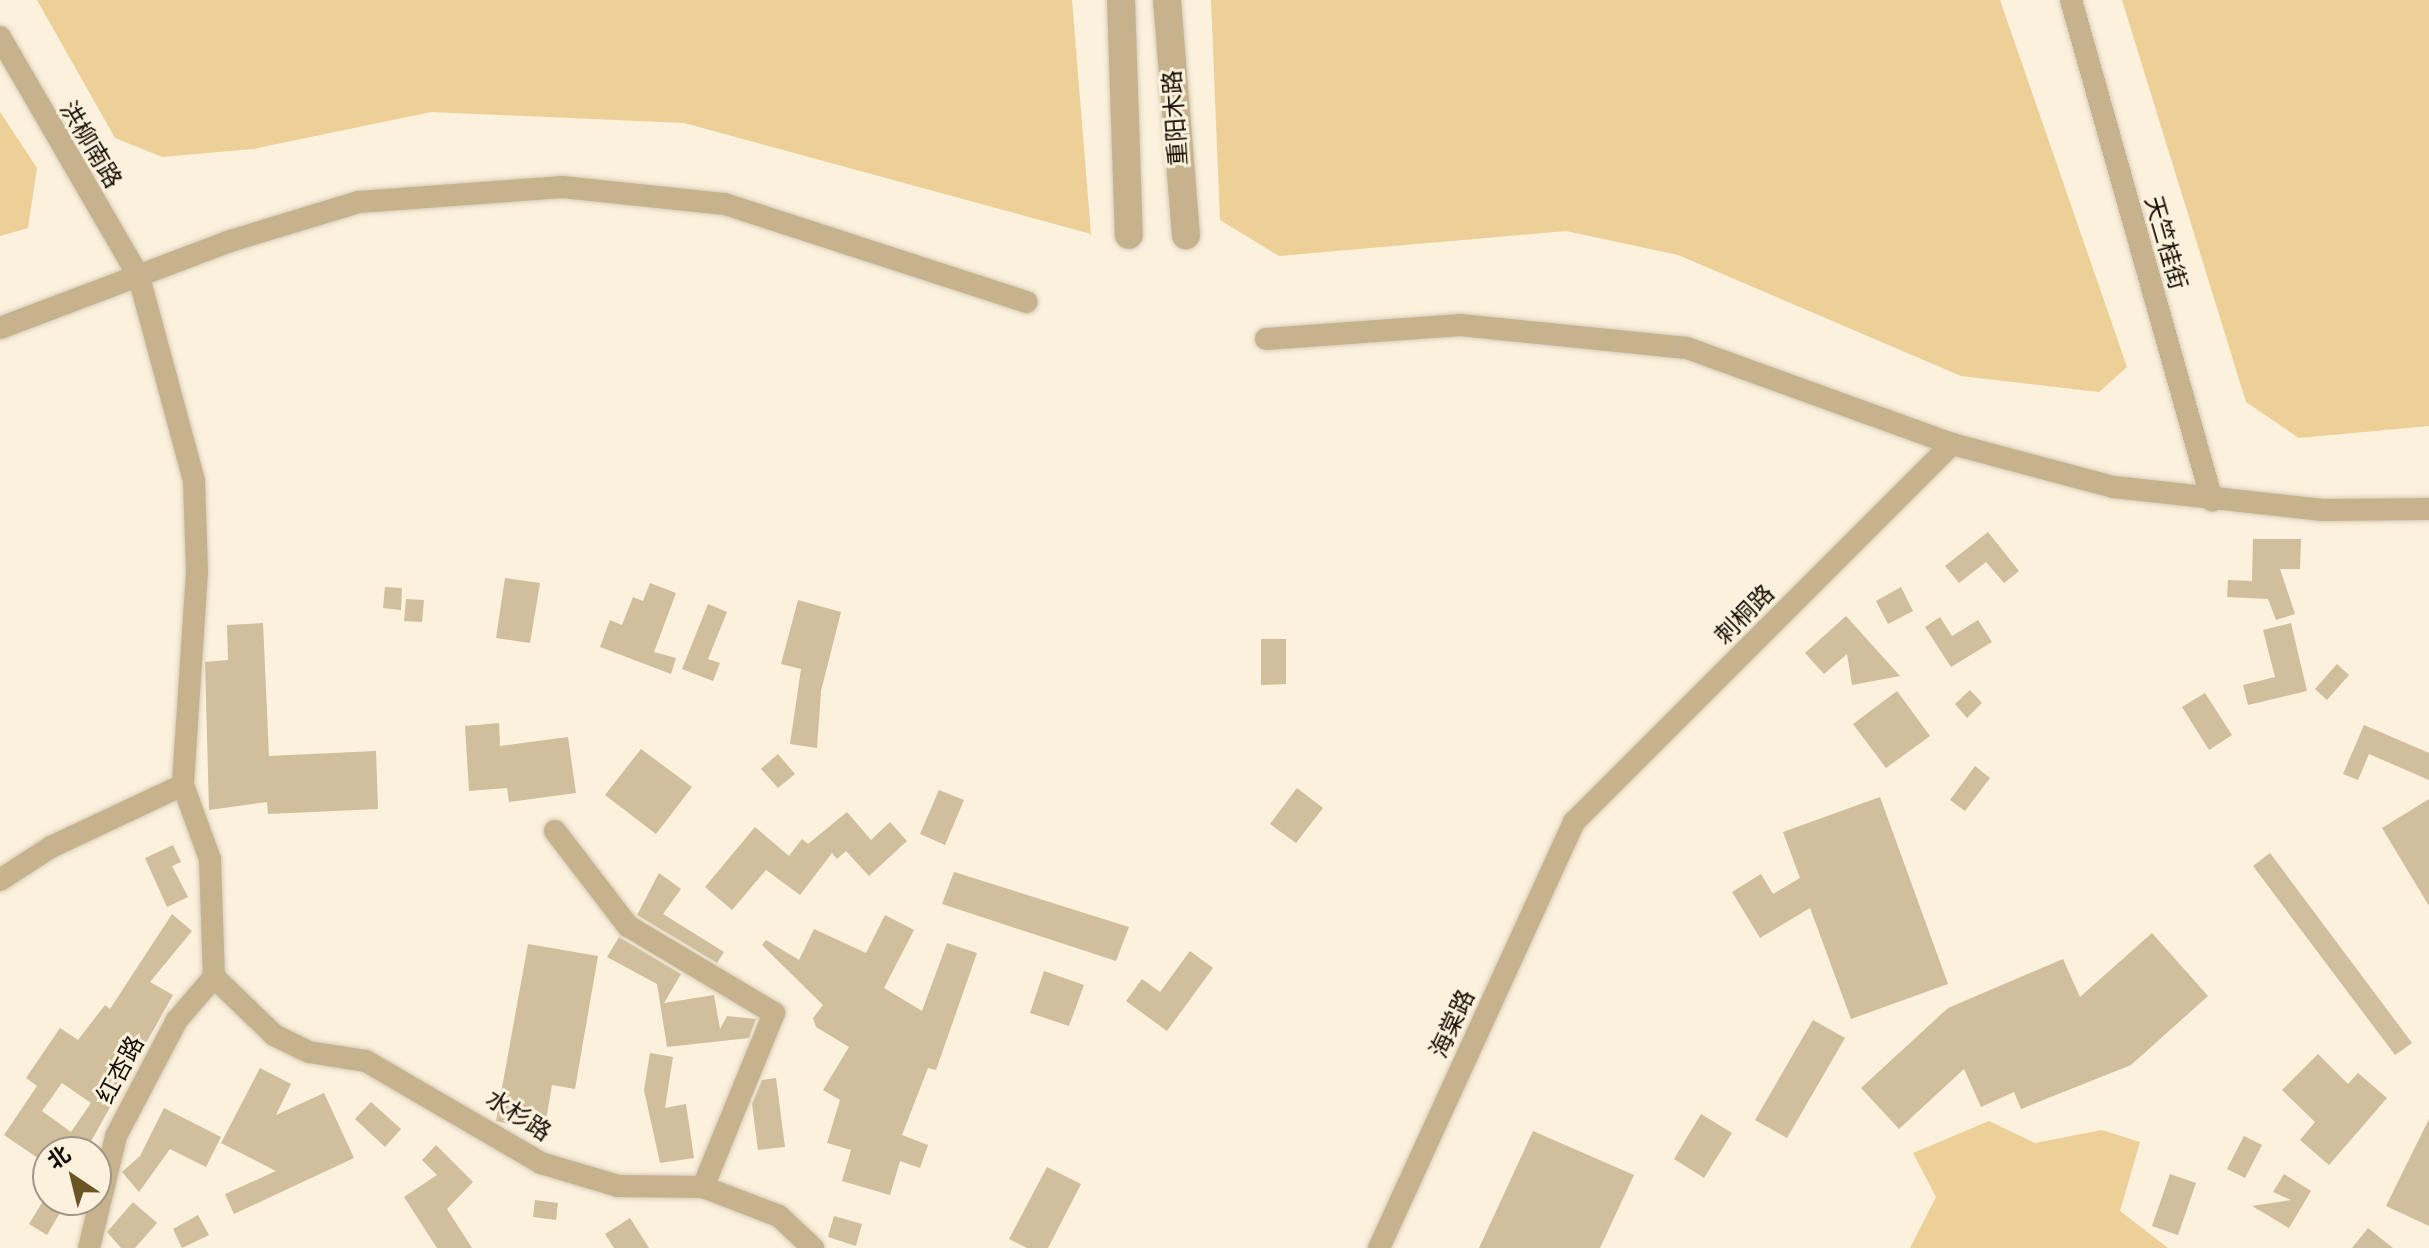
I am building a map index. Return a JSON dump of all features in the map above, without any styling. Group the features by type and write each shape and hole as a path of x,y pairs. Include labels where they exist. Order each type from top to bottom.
{"street":[{"name":"重阳木路","path":"1121,0 1129,235"},
{"name":"重阳木路","path":"1167,0 1186,235"},
{"name":"天竺桂街","path":"2071,0 2212,500"},
{"name":"洪柳南路","path":"0,37 139,277 194,481 197,572 183,785"},
{"path":"0,328 359,202 562,187 725,204 1026,302"},
{"path":"1266,339 1460,325 1687,348 1952,444 2114,487 2323,510 2429,509"},
{"name":"刺桐路","path":"1574,822 1952,444"},
{"path":"0,880 51,847 183,785 210,859 214,977"},
{"name":"海棠路","path":"1379,1248 1574,822"},
{"path":"555,831 628,926 774,1013 703,1187"},
{"name":"水杉路","path":"214,977 274,1035 309,1052 366,1061 541,1163 618,1186 703,1187 779,1216 813,1248"},
{"name":"红杏路","path":"89,1248 116,1136 177,1020 214,977"}],"shaded area":[{"path":"37,0 1072,0 1091,234 684,123 431,112 253,149 162,157 115,138"},
{"path":"1211,0 2000,0 2127,367 2099,392 1961,376 1678,255 1566,231 1279,256 1220,220"},
{"path":"2122,0 2429,0 2429,426 2299,438 2246,402"},
{"path":"0,112 37,168 28,228 0,236"},
{"path":"1989,1121 2035,1143 2102,1130 2140,1142 2120,1211 2168,1248 1910,1248 1936,1197 1913,1153"}],"building":[{"path":"1988,532 2019,571 2004,583 1986,562 1959,583 1945,566"},
{"path":"2253,539 2301,539 2300,569 2280,569 2295,614 2276,620 2268,599 2227,597 2228,580 2252,581"},
{"path":"505,578 540,583 530,643 496,638"},
{"path":"650,583 676,593 654,652 676,658 671,674 600,647 610,620 622,625 633,597 643,601"},
{"path":"385,587 402,588 401,610 383,608"},
{"path":"1901,587 1913,611 1888,624 1876,601"},
{"path":"406,599 424,600 422,622 404,621"},
{"path":"798,600 841,612 821,691 817,748 790,744 801,669 781,664"},
{"path":"708,604 727,612 708,659 720,663 713,681 682,669"},
{"path":"1846,616 1900,676 1852,685 1847,654 1824,674 1805,653"},
{"path":"1940,617 1952,636 1978,620 1992,642 1951,667 1925,627"},
{"path":"263,623 269,756 376,751 378,809 268,814 267,802 209,810 205,662 228,660 227,625"},
{"path":"2291,623 2307,691 2248,705 2243,685 2275,677 2263,630"},
{"path":"1261,639 1286,639 1286,684 1261,685"},
{"path":"2337,664 2349,675 2327,700 2315,689"},
{"path":"1970,690 1982,703 1967,718 1955,704"},
{"path":"1897,691 1930,736 1886,768 1853,724"},
{"path":"2205,693 2232,735 2209,750 2182,707"},
{"path":"499,723 500,746 568,737 576,793 509,802 507,788 469,791 465,726"},
{"path":"2364,725 2429,753 2429,780 2369,754 2358,780 2343,774"},
{"path":"641,749 692,787 656,834 605,795"},
{"path":"778,754 795,774 778,788 761,769"},
{"path":"1975,766 1990,778 1965,811 1950,800"},
{"path":"1297,788 1323,808 1296,843 1270,824"},
{"path":"939,790 964,800 945,845 920,834"},
{"path":"1880,797 1948,984 1851,1019 1810,908 1760,938 1732,892 1761,874 1773,894 1800,878 1783,832"},
{"path":"2429,799 2429,906 2382,828"},
{"path":"847,812 871,840 890,822 907,841 869,876 846,851 837,859 832,853 800,895 766,870 732,910 705,887 755,827 789,856 802,839 808,844"},
{"path":"173,845 181,862 172,866 188,897 167,907 145,858"},
{"path":"2270,853 2412,1043 2395,1055 2253,866"},
{"path":"954,872 1129,927 1116,961 942,904"},
{"path":"659,873 681,889 663,914 724,952 717,963 637,915"},
{"path":"172,914 192,931 150,982 173,995 94,1136 32,1136 32,1154 4,1135 37,1086 26,1078 60,1028 78,1040 105,1005 110,1009","holes":["62,1083 91,1103 71,1132 42,1111"]},
{"path":"885,915 914,930 884,988 922,1011 947,943 977,953 936,1070 928,1068 902,1135 928,1145 920,1168 900,1161 890,1195 842,1181 851,1150 827,1143 840,1100 823,1090 849,1047 816,1027 813,1018 823,1005 762,945 766,940 799,960 814,929 866,953"},
{"path":"2152,933 2208,996 2131,1065 2021,1109 2014,1092 1981,1107 1964,1069 1899,1129 1861,1088 1948,1008 2063,959 2080,997"},
{"path":"619,937 681,974 664,1003 714,995 720,1029 727,1016 756,1019 749,1038 667,1047 657,984 607,957"},
{"path":"528,944 598,956 575,1089 552,1085 544,1132 496,1121"},
{"path":"1190,951 1213,968 1167,1031 1126,1001 1142,979 1160,992"},
{"path":"1044,971 1084,985 1069,1026 1030,1013"},
{"path":"1813,1020 1845,1038 1787,1138 1755,1120"},
{"path":"650,1053 673,1057 665,1108 686,1104 694,1158 660,1163 644,1090"},
{"path":"2318,1054 2348,1084 2358,1073 2387,1098 2329,1165 2300,1140 2315,1122 2282,1090"},
{"path":"260,1068 291,1084 276,1115 324,1093 354,1158 234,1214 225,1194 276,1171 221,1143"},
{"path":"776,1078 785,1147 758,1150 752,1104 762,1080"},
{"path":"371,1102 401,1129 385,1147 355,1119"},
{"path":"164,1108 221,1137 206,1167 170,1149 139,1192 122,1172 140,1156"},
{"path":"1701,1114 1732,1133 1704,1178 1674,1159"},
{"path":"2429,1119 2429,1226 2386,1206"},
{"path":"1533,1131 1634,1175 1600,1248 1479,1248"},
{"path":"2244,1136 2262,1145 2245,1178 2227,1169"},
{"path":"436,1145 473,1182 447,1209 472,1248 437,1248 404,1197 437,1175 422,1160"},
{"path":"1047,1167 1081,1184 1048,1248 1027,1248 1009,1239"},
{"path":"2170,1174 2196,1183 2178,1235 2152,1226"},
{"path":"2284,1174 2311,1191 2289,1228 2252,1206 2291,1200 2273,1192"},
{"path":"535,1200 558,1203 556,1220 533,1217"},
{"path":"133,1202 157,1223 135,1248 121,1248 107,1232"},
{"path":"198,1215 209,1235 182,1248 173,1229"},
{"path":"34,1216 58,1216 47,1235 29,1224"},
{"path":"834,1216 862,1224 856,1246 828,1237"},
{"path":"630,1218 649,1248 614,1248 605,1234"},
{"path":"2368,1228 2393,1248 2352,1248"}]}
